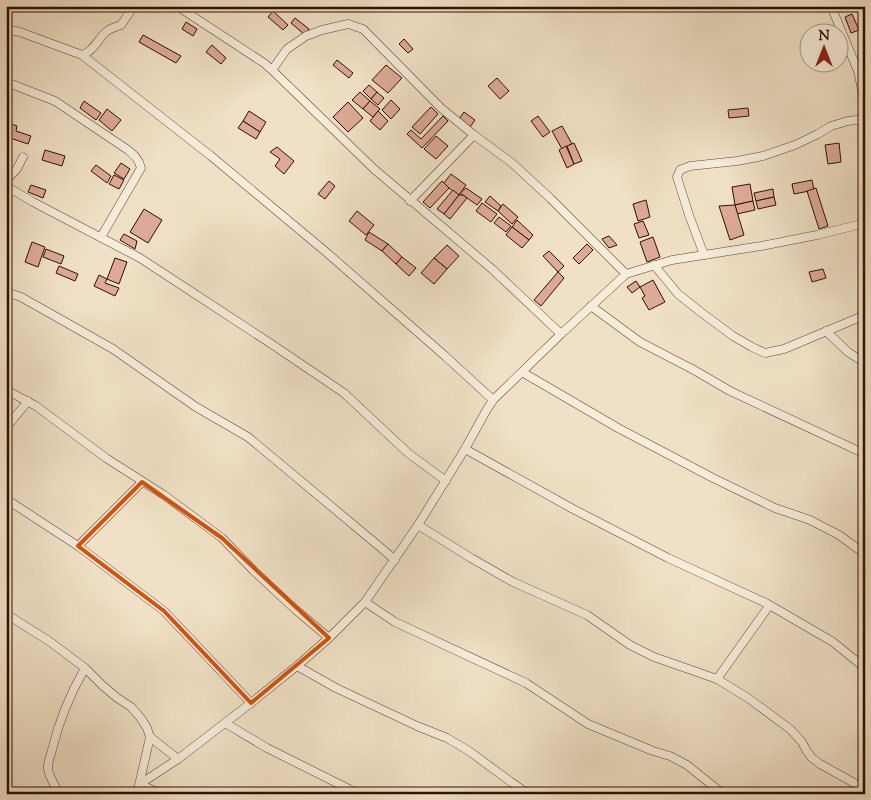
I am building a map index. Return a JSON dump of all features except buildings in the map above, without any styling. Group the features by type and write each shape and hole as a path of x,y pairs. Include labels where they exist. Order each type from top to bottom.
{"street":[{"path":"82,55 89,53 111,28 121,25 134,6"},
{"path":"177,6 264,63 374,169 492,269 561,334"},
{"path":"831,6 861,71 865,104"},
{"path":"272,70 287,49 306,36 348,24 363,29 441,108 518,169 550,198 626,274"},
{"path":"6,29 20,32 82,55 211,156 326,252 444,354 493,400"},
{"path":"6,82 55,101 137,158 141,168 101,237"},
{"path":"704,255 677,177 680,170 690,166 763,156 795,145 831,126 865,119"},
{"path":"410,201 474,135"},
{"path":"6,180 17,169 23,157"},
{"path":"6,186 140,258 270,343 344,393 408,453 446,481"},
{"path":"140,784 178,759 297,666 329,638 365,602 395,560 446,481 493,400 626,274 672,260 817,236 865,223"},
{"path":"654,265 678,294 702,313 733,336 764,352 784,349 865,315"},
{"path":"6,292 21,297 113,349 196,407 248,438 395,560"},
{"path":"591,306 640,342 730,391 865,454"},
{"path":"826,331 848,352 865,363"},
{"path":"522,372 618,428 713,478 775,508 810,520 839,535 865,554"},
{"path":"6,390 36,406 106,458 202,522 222,538 254,571 329,638"},
{"path":"6,428 28,401"},
{"path":"465,449 668,558 769,606 833,642 865,668"},
{"path":"78,546 142,482"},
{"path":"6,499 78,546 164,611 251,703"},
{"path":"418,525 513,582 586,615 630,645 654,657 717,678 790,729 802,742 812,758 865,789"},
{"path":"365,602 395,622 526,683 588,724 653,751 670,756 687,765 723,794"},
{"path":"717,678 769,606"},
{"path":"7,615 49,641 85,668 140,717 150,737 137,794"},
{"path":"297,666 336,688 446,738 469,751 524,791 532,794"},
{"path":"59,794 48,773 48,764 67,704 74,686 85,668"},
{"path":"225,723 267,748 358,794"},
{"path":"150,737 178,759"},
{"path":"140,784 161,794"}],"highlighted area":[{"path":"142,482 222,538 329,638 251,703 164,611 78,546"}]}
